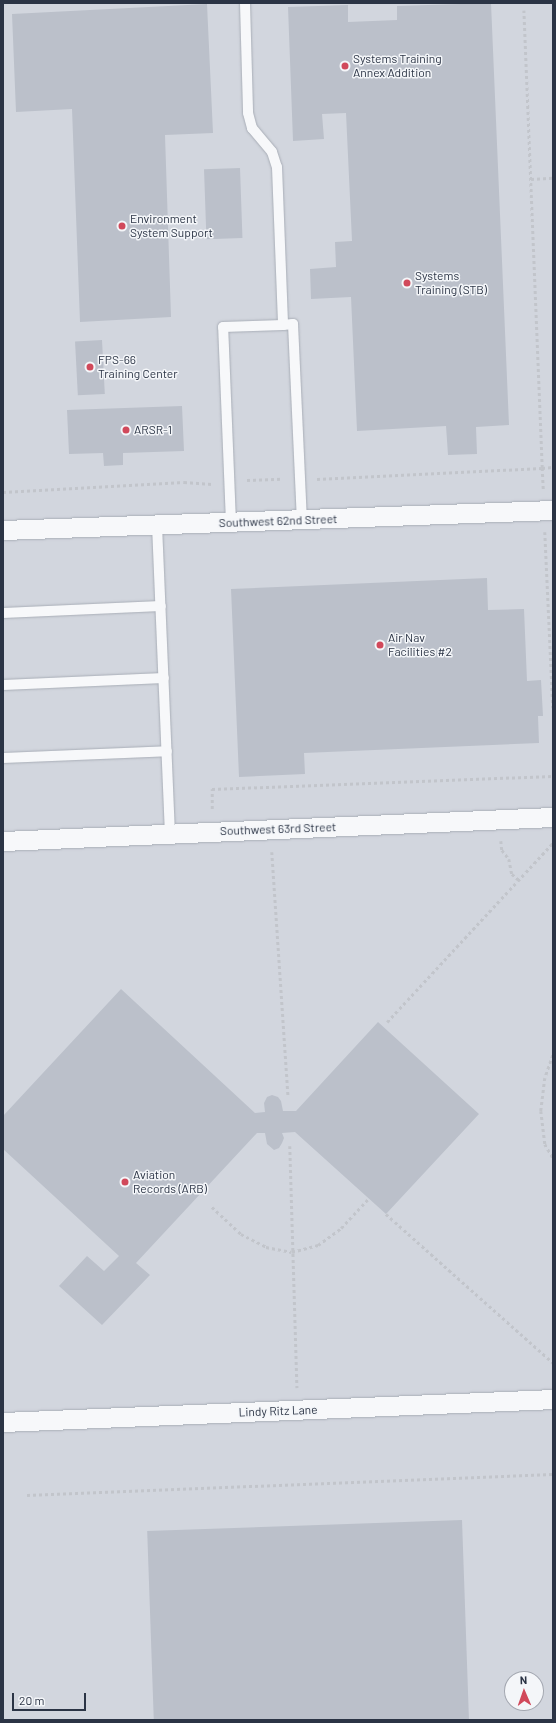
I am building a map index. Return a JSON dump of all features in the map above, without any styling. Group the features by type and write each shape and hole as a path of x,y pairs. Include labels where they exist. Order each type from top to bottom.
{"street":[{"name":"Southwest 62nd Street","path":"3,530 548,511"},
{"name":"Southwest 63rd Street","path":"3,841 553,817"},
{"name":"Lindy Ritz Lane","path":"3,1422 553,1399"}],"lane":[{"path":"245,3 248,113 252,128 272,152 276,167 283,325"},
{"path":"231,522 223,327 293,324 302,520"},
{"path":"157,525 170,834"},
{"path":"3,613 160,606"},
{"path":"3,685 164,678"},
{"path":"3,758 167,751"}],"path":[{"path":"524,10 542,468 548,511 553,708"},
{"path":"530,179 553,178"},
{"path":"3,492 184,482 322,479 553,467"},
{"path":"501,841 502,850 509,859 512,874 519,880"},
{"path":"387,1022 553,843"},
{"path":"272,852 288,1096"},
{"path":"553,1055 545,1078 541,1111 545,1144 553,1158"},
{"path":"290,1146 297,1390"},
{"path":"212,1207 241,1234 266,1246 292,1252 318,1245 341,1228 368,1200"},
{"path":"386,1214 553,1363"},
{"path":"27,1495 553,1474"}],"shaded area":[{"path":"3,3 553,3 553,1720 3,1720"}],"building":[{"name":"Systems Training (STB)","path":"491,3 509,425 476,427 477,454 448,455 446,426 357,431 351,297 311,299 310,269 336,267 335,242 352,241 346,113 322,114 324,139 293,141 288,7 348,5 348,22 397,20 397,6"},
{"name":"Environment System Support","path":"207,4 213,133 165,135 171,317 80,322 72,109 16,112 12,14"},
{"path":"240,168 242,238 206,239 204,169"},
{"name":"FPS-66 Training Center","path":"102,340 105,394 78,395 75,341"},
{"name":"ARSR-1","path":"182,406 184,451 123,453 123,465 104,466 103,453 69,454 67,410"},
{"name":"Air Nav Facilities #2","path":"487,578 488,610 524,609 527,681 541,680 543,716 538,716 539,743 304,753 305,774 239,777 231,589"},
{"name":"Aviation Records (ARB)","path":"121,989 255,1113 265,1112 264,1103 267,1097 272,1095 278,1097 281,1101 283,1111 296,1111 378,1022 479,1114 386,1214 295,1132 282,1133 284,1138 282,1143 279,1148 274,1150 267,1144 265,1133 257,1133 136,1263 150,1275 102,1325 59,1286 87,1256 104,1271 119,1256 3,1149 3,1116"},
{"path":"462,1520 469,1720 154,1720 147,1531"}],"place":[{"name":"Systems Training Annex Addition","path":"345,66"},
{"name":"Environment System Support","path":"122,226"},
{"name":"Systems Training (STB)","path":"407,283"},
{"name":"FPS-66 Training Center","path":"90,367"},
{"name":"ARSR-1","path":"126,430"},
{"name":"Air Nav Facilities #2","path":"380,645"},
{"name":"Aviation Records (ARB)","path":"125,1182"}]}
